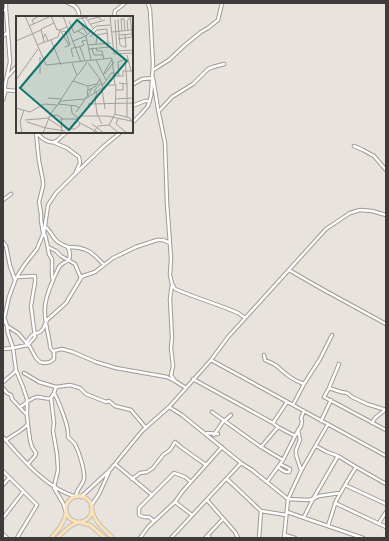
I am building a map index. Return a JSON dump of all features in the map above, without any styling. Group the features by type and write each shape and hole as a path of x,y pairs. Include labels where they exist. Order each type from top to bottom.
{"main road":[{"path":"51,538 64,522 70,500 81,497 88,501 95,520 113,538"},
{"path":"57,538 69,526 86,520 89,517 91,507"},
{"path":"66,512 70,519 90,525 105,538"}],"street":[{"path":"3,100 10,62 8,31 4,10 6,3"},
{"path":"68,3 74,5 78,10 79,16"},
{"path":"114,16 115,11 125,3"},
{"path":"133,122 148,106 153,78 150,10 148,3"},
{"path":"153,70 169,60 184,45 218,20 222,3"},
{"path":"3,36 8,31"},
{"path":"158,112 172,97 193,84 208,70 224,64"},
{"path":"7,78 16,67"},
{"path":"153,78 158,112 165,143 171,258 170,274 172,284 170,299 172,338 171,375 175,381"},
{"path":"133,84 142,79 153,78"},
{"path":"4,90 16,91"},
{"path":"133,106 145,100 150,101"},
{"path":"36,133 43,181 39,202 41,220 43,233 45,235 52,262 53,281"},
{"path":"37,133 47,141 67,148 79,157 80,163 76,173"},
{"path":"53,142 58,141 65,133"},
{"path":"3,324 4,312 16,279 25,264 37,249 43,233 48,206 56,193 104,146 120,133"},
{"path":"354,146 374,156 386,170"},
{"path":"3,200 11,194"},
{"path":"81,497 110,470 142,431 169,407 211,360 228,337 326,229 350,213 360,210 372,211 386,215"},
{"path":"44,228 48,228 56,241 60,244 90,251 104,265"},
{"path":"35,334 43,329 46,322 66,303 80,278 95,272 114,258 136,246 157,240 163,240 170,243"},
{"path":"3,242 6,246 10,266 16,279"},
{"path":"48,246 75,264 80,278"},
{"path":"7,326 18,333 40,362 44,363 54,359 55,355 49,346 50,340 46,322 45,304 60,265 69,257 70,254 68,246"},
{"path":"289,270 322,290 386,324"},
{"path":"3,349 14,348 27,344 35,337 31,306 35,276 16,279"},
{"path":"172,284 175,289 190,296 226,308 245,318"},
{"path":"4,318 14,348 16,371 25,392 30,440 36,453 28,464"},
{"path":"293,405 332,335"},
{"path":"53,351 62,349 67,350 116,368 167,377 186,388"},
{"path":"264,355 265,360 278,367 294,380 304,384"},
{"path":"211,360 386,456"},
{"path":"340,364 324,397 386,430"},
{"path":"3,382 16,371"},
{"path":"24,373 39,382 56,387 70,384 80,388 86,394 93,397 106,402 109,401 115,406 131,410 146,428"},
{"path":"193,379 295,436"},
{"path":"56,387 51,398 54,423 53,431 58,470 53,486 61,499 66,512"},
{"path":"3,388 11,395 12,399 27,416"},
{"path":"329,388 347,393 367,404 386,410"},
{"path":"3,437 28,464 53,486 69,495 77,497 77,491 84,479 83,469 74,442 68,437 68,429 59,400 54,393"},
{"path":"20,407 34,398 51,398"},
{"path":"321,421 331,400"},
{"path":"273,423 288,402"},
{"path":"169,407 182,415 241,463 288,498 308,500 319,496 340,493"},
{"path":"372,423 375,418 386,410"},
{"path":"267,482 283,460 301,426 301,418 304,411"},
{"path":"212,412 283,460"},
{"path":"214,435 224,421 231,415"},
{"path":"6,440 18,433 28,424"},
{"path":"296,538 284,536 288,498 301,471 328,424"},
{"path":"261,446 278,427"},
{"path":"298,430 300,440 296,450 296,455 301,471"},
{"path":"204,433 214,435 218,434"},
{"path":"132,479 140,473 147,472 153,468 163,455 170,450 175,442 206,465"},
{"path":"316,446 338,456 386,484"},
{"path":"140,538 148,527 175,502 222,447"},
{"path":"304,517 338,456"},
{"path":"171,538 241,463"},
{"path":"115,464 152,495"},
{"path":"328,526 335,503 344,485 356,467"},
{"path":"91,507 110,470"},
{"path":"3,472 37,505 17,538"},
{"path":"154,521 149,516 144,518 139,515 139,508 174,473 191,482"},
{"path":"3,485 9,478"},
{"path":"227,479 261,511 304,517 363,538"},
{"path":"344,485 386,504"},
{"path":"3,518 23,492"},
{"path":"206,500 236,532 238,538"},
{"path":"175,502 192,515"},
{"path":"335,503 386,527"},
{"path":"259,538 261,511"},
{"path":"379,523 386,512"},
{"path":"205,538 223,519"},
{"path":"3,534 7,538"}]}
